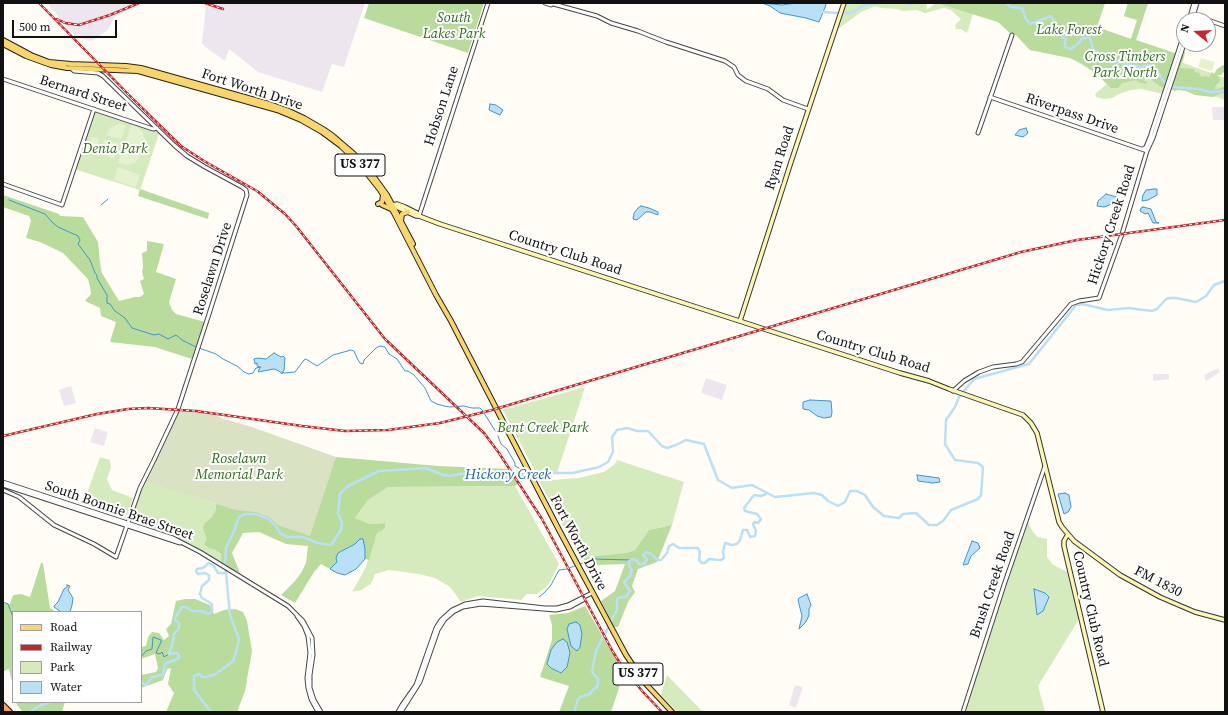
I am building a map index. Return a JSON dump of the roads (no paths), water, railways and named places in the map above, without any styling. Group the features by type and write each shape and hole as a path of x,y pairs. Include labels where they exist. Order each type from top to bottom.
{"highway":[{"path":"3,706 9,712"}],"main road":[{"name":"Ryan Road","path":"740,322 844,3"},
{"name":"Fort Worth Drive","path":"3,40 44,62 138,67 265,105 301,120 333,141 364,169 401,221 526,467 626,655 641,677 672,712"},
{"name":"Fort Worth Drive","path":"3,44 21,54 44,62 71,68 138,70 289,111 324,129 354,154 371,173 391,206 436,295 446,311"},
{"path":"106,69 108,67 117,66"},
{"path":"121,69 123,67 138,67"},
{"path":"176,81 179,80 192,84 195,83"},
{"path":"383,195 382,202 380,204 391,206"},
{"name":"Country Club Road","path":"391,206 397,204 406,207 417,213 419,216"},
{"name":"Country Club Road","path":"391,206 440,224 740,322 900,374 929,381 1018,413 1028,419 1036,430 1058,518 1062,527 1068,534 1065,538 1064,546 1103,712"},
{"path":"401,221 402,214 408,212"},
{"name":"FM 1830","path":"1068,534 1087,551 1120,575 1159,596 1195,612 1225,620"},
{"path":"1065,538 1071,537"}],"street":[{"name":"Hobson Lane","path":"419,216 488,3"},
{"path":"545,3 586,13"},
{"path":"550,3 597,16 666,42 725,61 734,67 738,75 746,81 768,89 783,100 808,110"},
{"path":"978,133 1012,35"},
{"name":"Hickory Creek Road","path":"1150,145 1151,134 1179,52"},
{"name":"Hickory Creek Road","path":"1170,80 1181,52"},
{"name":"Roselawn Drive","path":"71,68 74,71 102,74 168,140 187,156 242,187 246,190 247,194 200,345 175,416 140,488 116,556"},
{"name":"Bernard Street","path":"3,79 153,129 157,128"},
{"name":"Hickory Creek Road","path":"954,391 964,381 985,369 1022,362 1071,304 1078,301 1100,298 1122,234 1147,151 1153,138 1168,86"},
{"name":"Riverpass Drive","path":"990,97 1147,151"},
{"path":"3,184 62,205 94,109"},
{"path":"1143,149 1145,148 1151,134"},
{"name":"Brush Creek Road","path":"963,712 1004,585 1046,466"},
{"name":"South Bonnie Brae Street","path":"3,484 174,538 287,607 304,621 312,638 313,655 310,688 320,712"},
{"name":"South Bonnie Brae Street","path":"3,490 19,497 54,525 116,556"},
{"path":"399,712 420,682 438,630 442,623 453,612 463,607 481,604 556,610 570,607 593,594"}],"water":[{"path":"762,3 782,5 796,3 825,3 826,5 819,22 780,13 770,6"},
{"path":"490,104 496,105 503,110 500,115 489,110"},
{"path":"1026,128 1028,133 1023,137 1015,135 1019,130"},
{"path":"1157,189 1157,195 1148,200 1142,201 1146,190"},
{"path":"1106,194 1117,197 1117,202 1104,207 1097,206 1098,201"},
{"path":"641,206 658,212 658,215 646,212 637,220 633,219 634,213"},
{"path":"1143,207 1151,209 1156,222 1159,223 1153,223 1148,213 1145,214 1140,211"},
{"path":"274,353 285,358 284,370 282,374 274,369 258,372 260,367 257,366 257,363 255,364 254,359 266,359"},
{"path":"810,400 831,401 831,417 824,418 817,416 809,410 803,409 803,402"},
{"path":"917,475 939,478 940,482 933,483 918,481"},
{"path":"1065,493 1069,495 1071,507 1068,512 1064,514 1058,494"},
{"path":"360,539 363,539 365,559 356,569 345,575 330,569 337,562 336,558 338,553 355,544"},
{"path":"972,541 978,543 980,548 971,556 968,564 963,565"},
{"path":"67,585 70,586 68,590 73,598 70,611 60,611 54,606 58,602 64,589"},
{"path":"1034,589 1045,593 1049,597 1043,611 1037,615"},
{"path":"807,594 811,605 809,615 806,622 799,629 802,616 798,600"},
{"path":"576,622 580,625 582,634 580,647 577,651 571,646 567,629 569,624"},
{"path":"563,639 567,642 570,653 567,667 561,673 551,668 547,664 551,650 557,642"}],"waterway":[{"path":"844,13 851,13 866,4 878,3"},
{"path":"907,3 913,3"},
{"path":"1006,3 1011,7 1022,8 1026,19 1030,24 1051,16 1062,37 1065,38 1065,47 1071,49 1080,42 1082,38 1090,38 1093,49 1110,61 1141,67 1150,65 1159,73 1163,81 1174,87 1199,89 1209,92 1225,91"},
{"path":"822,12 838,13"},
{"path":"101,205 108,199"},
{"path":"9,200 45,214 58,227 78,236 80,240 78,244 90,260 97,278 107,295 107,303 125,318 132,328 154,335 159,334 168,339 176,335 182,340 196,347"},
{"name":"Hickory Creek","path":"211,712 194,690 194,676 199,674 202,677 207,677 216,674 233,661 237,649 239,639 230,615 225,563 226,548 239,517 245,514 255,514 267,518 275,525 281,534 288,537 302,537 318,543 331,545 341,530 342,523 338,513 340,494 348,486 379,471 426,468 443,475 450,476 472,472 506,477 544,473 573,473 599,467 608,462 613,452 612,437 617,430 627,428 637,431 648,431 662,446 667,448 686,440 704,444 718,480 732,488 752,485 775,497 814,493 822,495 828,501 838,506 845,502 850,491 857,491 865,495 873,507 884,516 899,518 903,514 916,513 929,525 937,525 943,521 951,510 978,499 981,495 983,467 978,463 955,460 945,444 946,420 955,407 959,397 974,379 1029,364 1076,305 1082,304 1108,310 1128,308 1152,311 1157,309 1166,299 1170,298 1196,302 1206,296 1214,285 1225,281"},
{"path":"282,372 295,372 306,359 317,366 333,355 351,350 354,351 360,363 363,364 364,360 380,346 385,347 389,354 397,359 405,371 408,371 414,375 425,388 431,401 444,406 480,408 483,411"},
{"path":"199,348 216,354 249,374 253,373 256,368 261,367"},
{"path":"484,413 496,432"},
{"path":"498,436 501,444 507,449 515,463 515,466 519,468 523,475"},
{"path":"575,712 578,699 590,694 593,689 597,687 598,679 592,672 596,651 617,610 617,599 626,597 630,591 624,582 630,576 632,570 629,566 629,561 633,559 639,564 644,564 647,559 643,555 646,552 658,560 661,560 667,553 669,546 673,544 679,548 698,548 700,552 699,560 702,563 705,563 709,559 721,560 724,558 723,552 725,543 732,545 737,544 743,530 747,530 750,537 755,536 756,531 753,524 755,522 758,523 761,519 757,514 745,511 744,508 754,495 761,496 766,494"},
{"path":"580,564 594,559 630,560"},
{"path":"142,683 146,685 152,677 162,675 165,664 179,658 177,653 169,654 174,634 179,628 179,623 175,620 175,618 182,607 186,607 192,611 201,611 209,614 212,611 212,604 202,598 200,594 202,586 209,580 209,575 205,573 198,574 196,571 197,569 203,568 209,563 213,565 218,573 226,573"},
{"path":"539,597 551,585 559,570 577,565"},
{"path":"3,602 8,604 12,614"},
{"path":"142,656 146,651 152,649 153,637 161,640 156,653 160,654 162,652 164,657 169,654"},
{"path":"30,712 47,703"}],"railway":[{"path":"39,3 181,146 257,191 285,214 385,339 484,433 499,453 542,519 623,668 662,712"},
{"path":"57,19 65,23 79,25 110,15 139,3"},
{"path":"205,3 223,9"},
{"path":"3,436 97,414 128,409 148,408 196,411 345,431 388,430 440,423 492,410 1021,252 1077,240 1225,220"}],"park label":[{"name":"South Lakes Park","path":"454,26"},
{"name":"Lake Forest","path":"1069,30"},
{"name":"Cross Timbers Park North","path":"1125,66"},
{"name":"Denia Park","path":"115,149"},
{"name":"Bent Creek Park","path":"543,428"},
{"name":"Roselawn Memorial Park","path":"239,468"}]}
